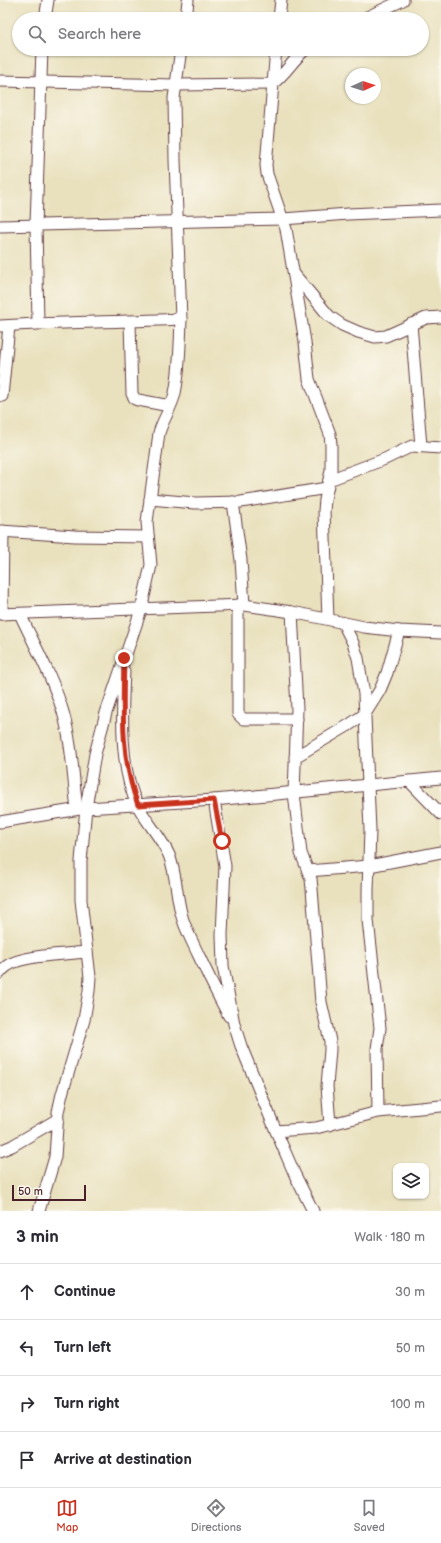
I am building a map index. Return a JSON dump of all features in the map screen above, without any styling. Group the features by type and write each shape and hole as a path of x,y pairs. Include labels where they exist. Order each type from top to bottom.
{"street":[{"path":"46,12 48,0"},
{"path":"187,12 188,0"},
{"path":"280,12 281,0"},
{"path":"378,12 403,0"},
{"path":"38,324 36,225 42,56"},
{"path":"39,1211 55,1157 58,1119 62,1094 84,1020 90,991 90,977 81,900 80,861 82,808 106,713 141,610 151,565 147,522 160,433 162,424 175,393 181,319 174,98 180,56"},
{"path":"275,56 266,164 267,174 286,229 305,342 309,380 330,434 331,457 324,511 328,619"},
{"path":"0,81 176,85 272,84 279,79 297,56"},
{"path":"0,226 283,219 348,214 441,210"},
{"path":"294,274 329,316 342,325 375,337 386,336 426,318 441,317"},
{"path":"2,396 5,326 181,319"},
{"path":"130,322 132,394 134,399 170,406"},
{"path":"411,324 421,446"},
{"path":"150,499 195,502 234,502 328,484 406,448 421,446 441,448"},
{"path":"234,502 241,560 238,714 239,717 243,719 297,719"},
{"path":"148,537 75,536 2,531 1,614 141,610 241,605 292,612 399,632 441,633"},
{"path":"292,612 297,719 294,793 301,853 308,871 312,889 321,1002 330,1042 326,1086 330,1125"},
{"path":"20,614 50,677 63,711 82,808"},
{"path":"343,622 358,658 364,694 370,830 368,920 380,1028 377,1049 378,1112"},
{"path":"295,757 349,725 364,714 380,690 387,673 399,632"},
{"path":"124,658 122,718 124,743 131,787 138,805 168,855 172,866 183,921 218,996 234,1024"},
{"path":"0,822 82,808 214,800 441,778"},
{"path":"409,781 441,814"},
{"path":"214,800 222,841 224,866 222,935 223,966 234,1024 241,1046 276,1131 295,1175 313,1211"},
{"path":"308,871 369,866 441,852"},
{"path":"0,972 6,966 14,962 53,955 87,952"},
{"path":"276,1131 316,1128 378,1112 441,1106"},
{"path":"0,1151 12,1146 58,1119"}],"route":[{"path":"124,658 122,718 124,743 131,787 138,805 214,800 222,841"}]}
